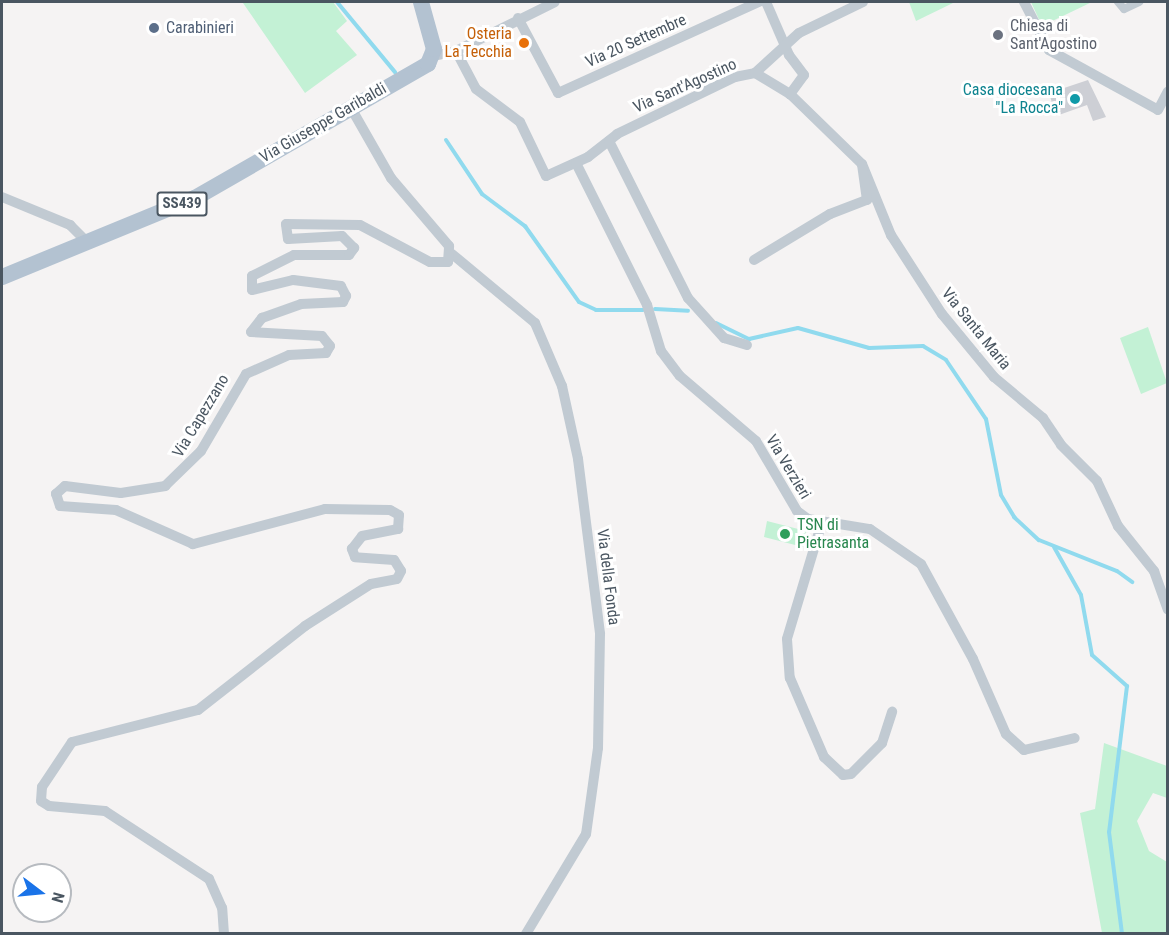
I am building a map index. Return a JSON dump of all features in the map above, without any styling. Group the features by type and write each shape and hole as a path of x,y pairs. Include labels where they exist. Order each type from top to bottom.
{"main road":[{"path":"421,2 434,56"},
{"name":"Via Giuseppe Garibaldi","path":"2,277 195,198 350,106 428,64 434,56"}],"street":[{"name":"Via Giuseppe Garibaldi","path":"434,56 456,51 518,18 555,2"},
{"name":"Via 20 Settembre","path":"518,18 558,93 759,2"},
{"path":"766,2 786,46 804,75 790,94"},
{"name":"Via Sant'Agostino","path":"456,51 476,89 520,122 546,176 576,163 609,141 735,77 755,73 799,33 863,2"},
{"path":"1024,2 1049,50 1158,110 1167,91"},
{"path":"1118,2 1124,9 1139,2"},
{"name":"Via Santa Maria","path":"755,73 790,94 862,164 891,235 942,314 994,377 1043,418 1060,445 1097,481 1118,526 1154,571 1167,610"},
{"path":"350,106 391,178 452,254"},
{"path":"609,141 688,298 724,338 747,345"},
{"name":"Via Verzieri","path":"576,163 647,305 661,351 680,375 756,441 796,511 822,522 870,529 921,564 974,659 1006,734 1024,750 1075,738"},
{"path":"754,260 830,214 867,200 862,164"},
{"path":"2,197 70,225 87,242"},
{"name":"Via Capezzano","path":"224,933 222,908 209,879 105,811 49,806 41,801 42,787 72,742 198,710 315,620 371,584 397,579 402,571 394,560 364,560 355,557 352,549 362,536 398,529 399,515 390,510 325,509 193,543 116,510 60,506 56,494 65,486 121,493 165,486 195,460 246,374 289,355 326,353 330,346 322,336 251,332 262,318 301,304 343,302 346,297 341,286 293,280 252,290 252,276 294,255 349,255 354,248 342,236 288,239 286,224 360,225 439,266 452,254"},
{"name":"Via della Fonda","path":"452,254 535,323 562,386 578,459 600,634 598,748 586,834 526,933"},
{"path":"822,522 787,639 790,678 824,757 846,776 882,743 892,712"}],"green space":[{"path":"333,2 347,21 336,31 357,55 305,93 243,3"},
{"path":"909,2 953,2 953,3 916,21"},
{"path":"1031,2 1092,2 1042,26"},
{"path":"1148,327 1167,383 1141,394 1120,338"},
{"name":"TSN di Pietrasanta","path":"767,521 806,531 803,547 764,537"},
{"path":"1104,743 1167,766 1167,798 1153,793 1137,821 1149,851 1167,862 1167,933 1102,933 1080,813 1095,809"}],"building":[{"name":"Casa diocesana \"La Rocca\"","path":"1088,80 1106,117 1093,121 1087,105 1056,116 1049,93"}],"waterway":[{"path":"337,2 395,72"},
{"path":"446,140 482,194 525,226 579,302 596,310 643,310"},
{"path":"655,309 688,311"},
{"path":"716,323 749,339 798,328 869,348 923,346 946,360 986,419 1001,495 1014,517 1039,540 1117,571 1132,582"},
{"path":"1054,547 1081,595 1092,655 1127,686 1109,832 1122,934"}],"place":[{"name":"Carabinieri","path":"154,28"},
{"name":"Chiesa di Sant'Agostino","path":"998,35"},
{"name":"Osteria La Tecchia","path":"524,43"},
{"name":"Casa diocesana \"La Rocca\"","path":"1075,99"},
{"name":"TSN di Pietrasanta","path":"785,534"}]}
